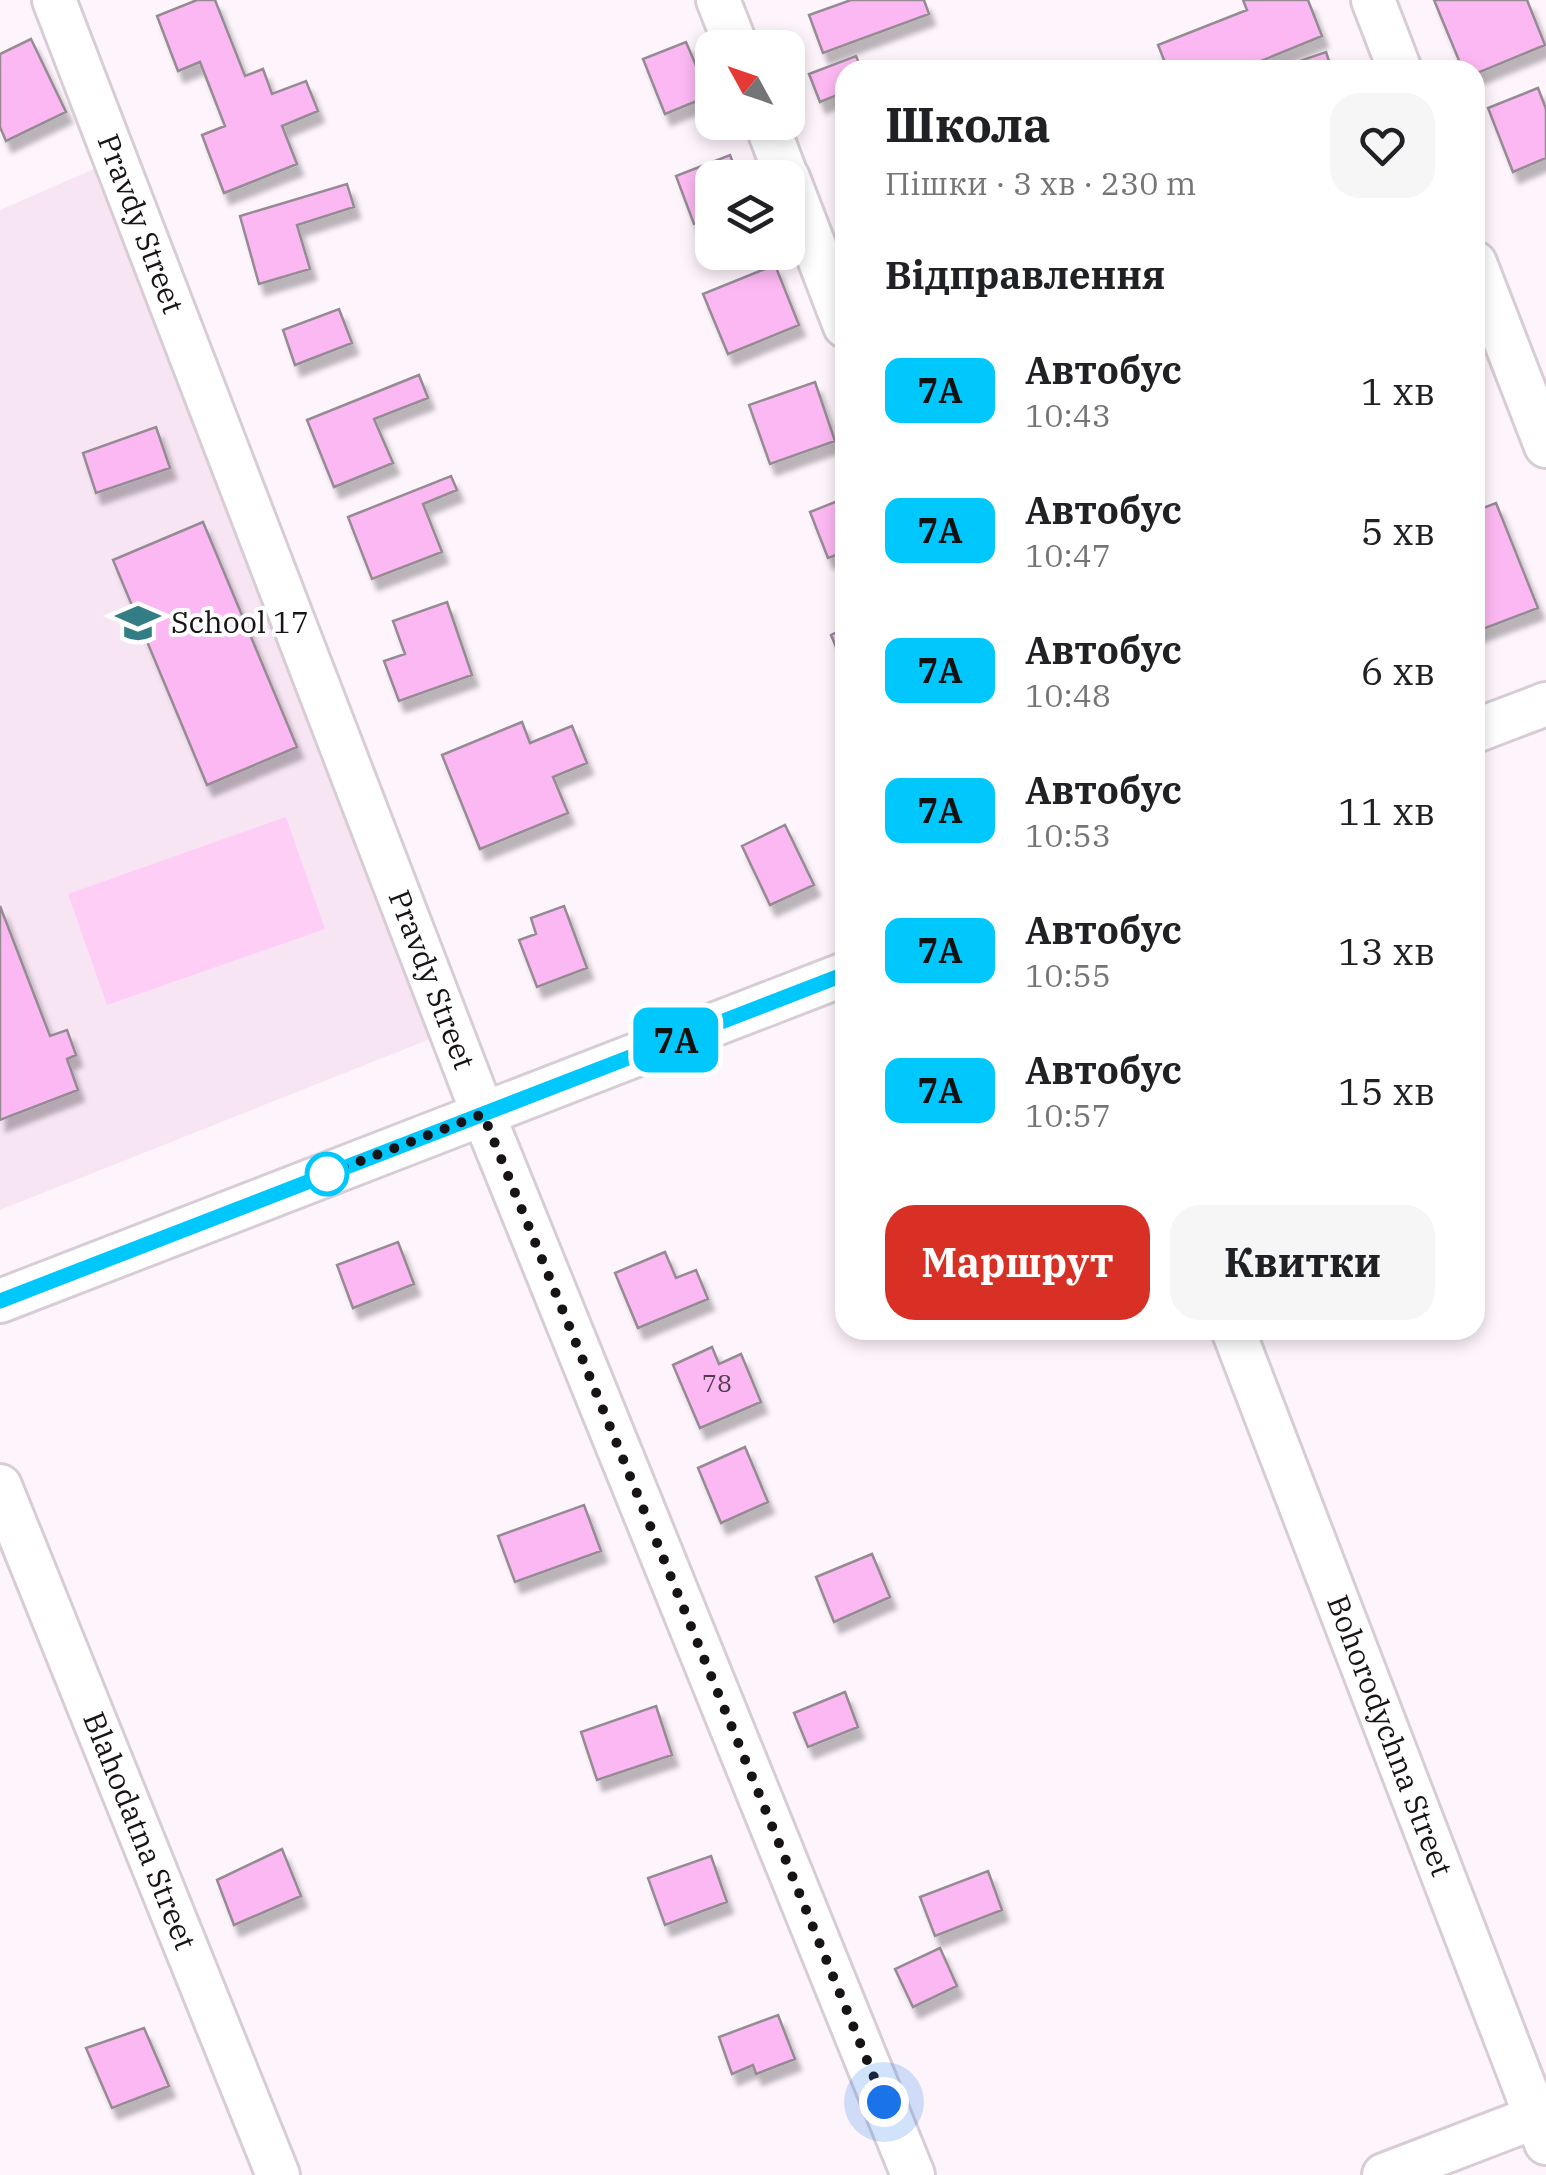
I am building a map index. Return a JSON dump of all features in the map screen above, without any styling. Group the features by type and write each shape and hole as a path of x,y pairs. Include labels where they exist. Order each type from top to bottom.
{"street":[{"name":"Pravdy Street","path":"54,0 483,1114 914,2175"},
{"path":"718,0 730,30"},
{"path":"1373,0 1396,60"},
{"path":"805,224 835,300"},
{"path":"1485,289 1546,446"},
{"path":"1485,727 1546,704"},
{"path":"0,1301 835,978"},
{"name":"Bohorodychna Street","path":"1237,1340 1543,2124"},
{"name":"Blahodatna Street","path":"0,1486 278,2175"},
{"path":"1384,2175 1543,2124"}],"shaded area":[{"name":"School 17","path":"96,168 438,1036 0,1210 0,210"},
{"path":"286,817 325,929 107,1005 68,894"}],"building":[{"path":"197,0 215,0 245,76 263,69 272,94 306,81 318,111 282,126 297,164 224,193 202,135 225,126 200,62 178,71 157,16"},
{"path":"851,0 924,0 929,14 823,53 809,15"},
{"path":"1243,0 1308,0 1322,36 1263,60 1164,60 1158,45 1247,10"},
{"path":"1434,0 1527,0 1545,45 1485,70 1485,60 1459,60"},
{"path":"31,39 66,112 6,141 0,127 0,54"},
{"path":"686,42 695,63 695,102 665,114 643,59"},
{"path":"1326,52 1329,60 1302,60"},
{"path":"835,64 835,96 820,102 809,74"},
{"path":"1538,88 1546,109 1546,158 1513,172 1488,108"},
{"path":"695,169 694,224 676,176"},
{"path":"347,184 354,207 297,225 310,269 259,284 240,216"},
{"path":"763,270 777,270 799,325 728,354 703,294"},
{"path":"339,309 352,343 295,365 283,330"},
{"path":"419,375 428,398 374,419 393,463 334,487 307,420"},
{"path":"815,382 835,441 770,464 749,405"},
{"path":"156,427 170,468 96,493 83,453"},
{"path":"451,476 457,490 423,504 442,552 372,579 348,517"},
{"path":"835,502 835,556 828,558 810,512"},
{"path":"1496,503 1538,608 1485,628 1485,507"},
{"path":"203,522 297,747 207,785 113,560"},
{"path":"447,602 472,675 399,701 384,661 405,654 393,621"},
{"path":"522,722 530,743 572,726 587,763 553,777 568,813 480,849 442,755"},
{"path":"785,825 814,885 770,905 742,846"},
{"path":"0,906 50,1036 67,1030 76,1055 67,1059 78,1090 0,1120"},
{"path":"564,906 587,968 537,987 519,940 536,934 531,918"},
{"path":"398,1242 414,1284 353,1308 337,1265"},
{"path":"665,1252 676,1278 696,1270 708,1299 638,1328 615,1273"},
{"path":"712,1347 719,1364 741,1354 761,1402 700,1428 673,1365"},
{"path":"745,1447 768,1502 721,1523 698,1468"},
{"path":"584,1505 601,1551 515,1582 498,1536"},
{"path":"872,1554 890,1597 834,1622 816,1577"},
{"path":"845,1692 858,1727 808,1747 794,1713"},
{"path":"656,1706 672,1755 597,1780 581,1732"},
{"path":"282,1849 301,1896 234,1925 217,1880"},
{"path":"711,1856 727,1902 665,1925 648,1878"},
{"path":"988,1871 1002,1910 935,1936 920,1897"},
{"path":"940,1948 957,1986 913,2007 895,1969"},
{"path":"778,2015 795,2059 756,2074 753,2065 732,2074 719,2037"},
{"path":"144,2028 169,2086 112,2108 86,2048"}],"bus line":[{"name":"7А","path":"0,1301 835,978"}],"place":[{"name":"School 17","path":"138,623"}],"route":[{"path":"327,1174 483,1114 884,2102"}]}
